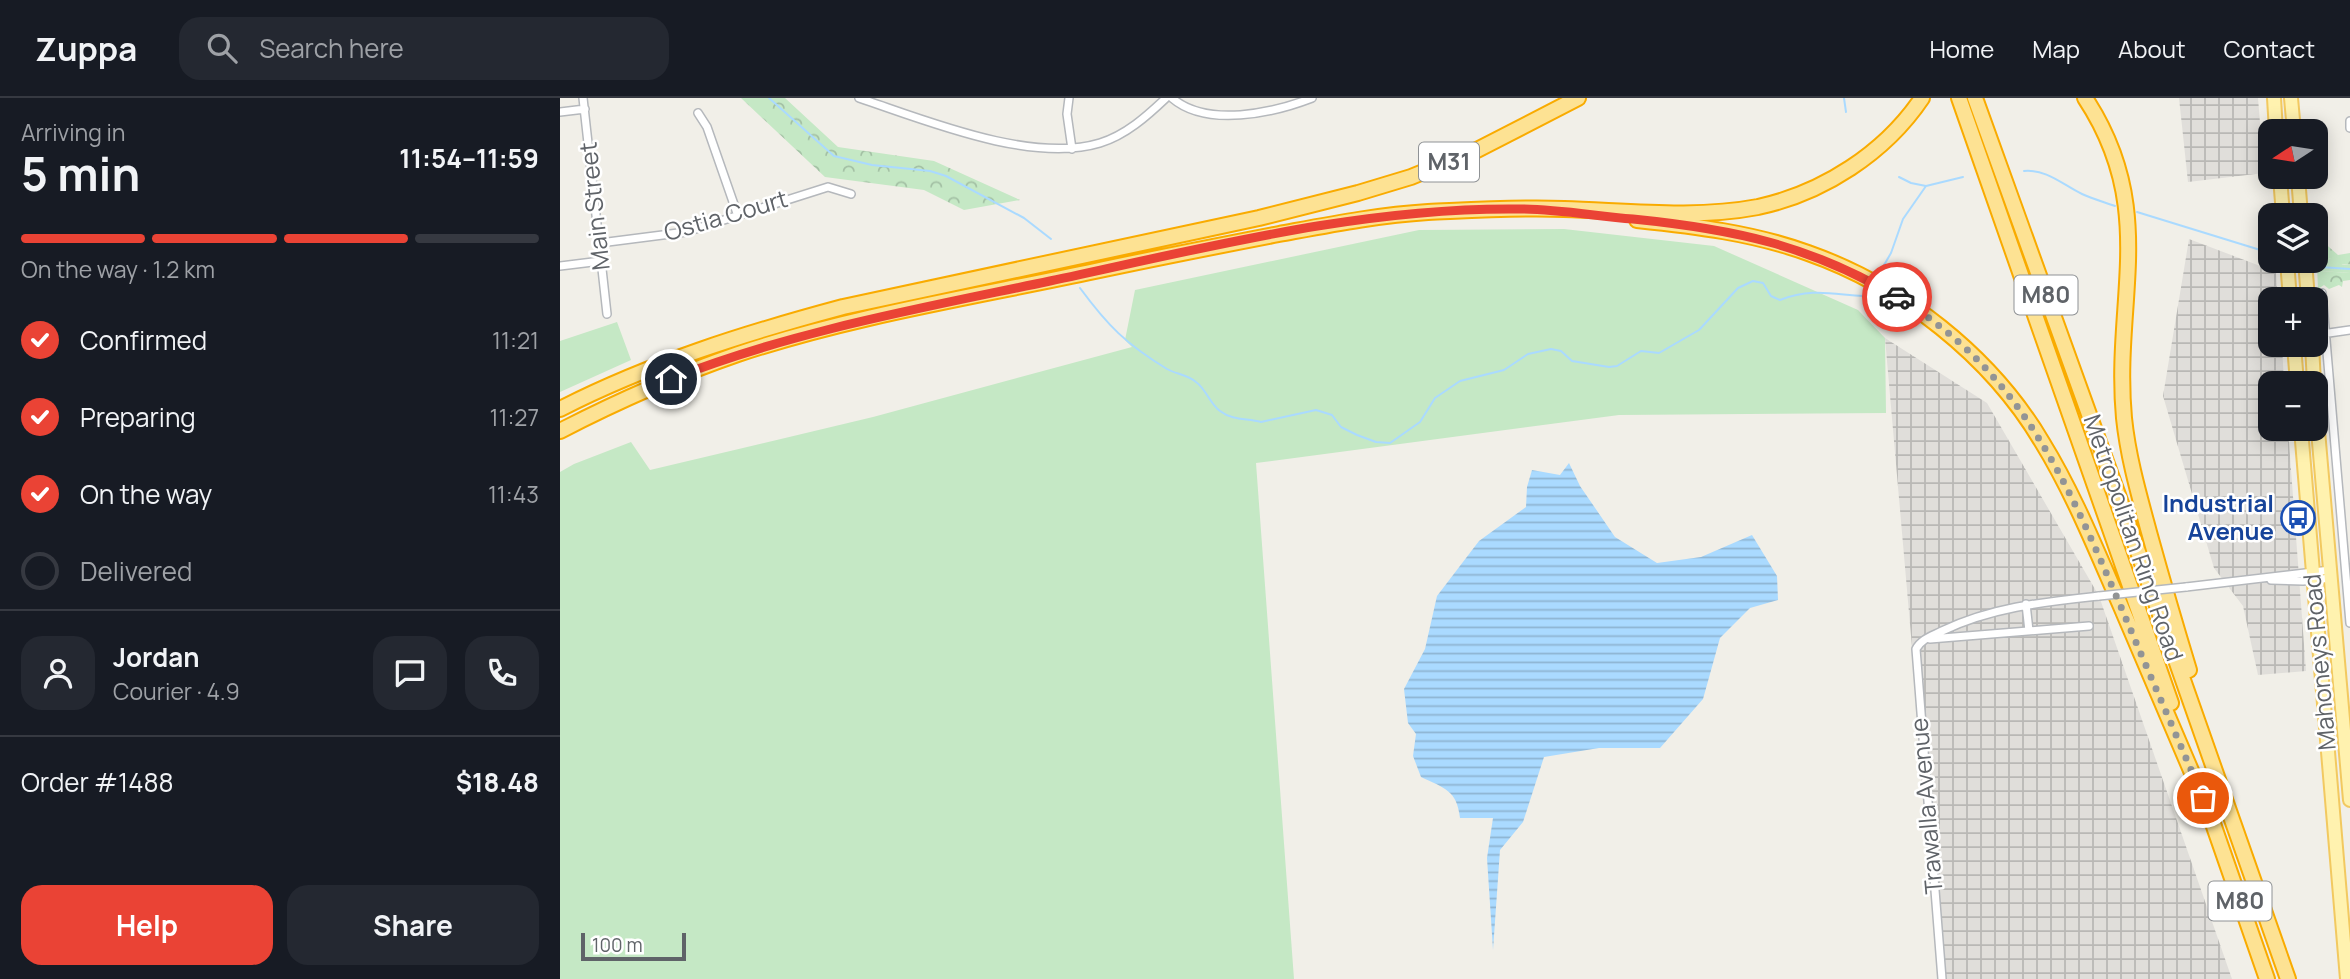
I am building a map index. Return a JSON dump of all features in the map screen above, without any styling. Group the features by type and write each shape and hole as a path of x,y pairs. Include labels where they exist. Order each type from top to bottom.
{"highway":[{"path":"1521,209 1712,212 1783,200 1826,182 1875,150 1904,122 1922,98"},
{"name":"Metropolitan Ring Road","path":"1959,98 2267,979"},
{"name":"Metropolitan Ring Road","path":"1975,98 2122,504 2288,979"},
{"path":"2085,98 2108,139 2121,180 2128,215 2130,268 2123,395 2127,440 2137,488 2238,839"},
{"name":"M31","path":"560,409 681,356 810,315 1259,218 1383,186 1477,150 1571,101"},
{"path":"1521,209 1706,227 1770,241 1809,253 1869,280 1906,302 1940,328 2001,386 2027,418 2060,473 2213,822"},
{"name":"M31","path":"560,431 614,404 692,371 741,354 846,325 1333,224 1417,213 1521,209"}],"main road":[{"path":"2274,98 2275,119"},
{"path":"2291,98 2293,119"},
{"name":"Mahoneys Road","path":"2302,441 2347,943 2347,979"},
{"name":"Mahoneys Road","path":"2319,441 2350,800"},
{"path":"2319,642 2336,635"}],"street":[{"name":"Main Street","path":"583,98 607,314"},
{"path":"859,98 971,134 1020,146 1046,149 1072,149 1108,140 1147,116 1166,98"},
{"path":"1069,98 1067,114 1072,149"},
{"path":"1172,98 1181,106 1222,116 1261,111 1312,98"},
{"path":"1180,98 1187,107"},
{"path":"560,112 584,109"},
{"path":"698,113 707,128 738,216"},
{"path":"2350,121 2350,128"},
{"name":"Ostia Court","path":"600,243 687,232 828,187 851,194"},
{"path":"560,266 601,261"},
{"path":"2328,333 2350,330"},
{"name":"Mahoneys Road","path":"2328,357 2350,623"},
{"path":"1926,639 1987,613 2026,604 2330,574"},
{"path":"2026,604 2029,631"},
{"path":"1926,639 2089,626"},
{"name":"Trawalla Avenue","path":"1926,639 1917,646 1915,662 1942,979"}],"shaded area":[{"path":"2179,98 2258,98 2258,174 2188,182"},
{"path":"2189,239 2258,265 2258,273 2276,273 2277,287 2258,287 2258,357 2283,357 2283,371 2258,371 2258,441 2289,441 2306,671 2258,675 2243,606 2214,568 2163,396"},
{"path":"1885,338 1987,403 2099,596 2232,979 1941,979"}],"green space":[{"path":"741,98 785,98 838,147 934,161 1020,200 964,210 924,190 825,177"},
{"path":"1564,229 1714,246 1858,310 1885,338 1886,413 1619,415 1256,463 1294,979 560,979 560,472 631,442 650,470 873,417 1132,347 1125,340 1135,290 1419,230"},
{"path":"2328,246 2338,255 2350,253 2350,264 2337,265 2330,258 2328,259"},
{"path":"2328,259 2343,265 2350,264 2350,273 2328,272"},
{"path":"2317,273 2350,273 2350,280 2343,281 2342,287 2318,287"},
{"path":"617,322 631,360 560,392 560,341"}],"water":[{"path":"1569,463 1580,486 1615,537 1657,563 1701,557 1752,535 1777,576 1778,600 1750,608 1720,638 1703,699 1660,748 1599,748 1544,757 1523,822 1500,850 1493,950 1487,858 1493,818 1460,818 1456,801 1448,791 1421,777 1413,756 1416,734 1408,723 1404,689 1425,649 1437,596 1479,541 1526,507 1527,487 1532,470 1560,475"}],"waterway":[{"path":"769,98 834,156 872,165 930,171 946,176 1024,218 1051,239"},
{"path":"1844,98 1846,112"},
{"path":"2024,171 2040,172 2082,194 2115,206"},
{"path":"1899,177 1926,186"},
{"path":"1880,272 1891,253 1903,219 1926,186 1963,177"},
{"path":"2137,212 2258,249"},
{"path":"2328,268 2350,269"},
{"path":"1080,288 1109,324 1129,342 1167,369 1196,382 1225,414 1261,422 1316,410 1332,415 1341,427 1357,435 1376,442 1390,443 1420,422 1435,398 1460,381 1504,370 1528,354 1551,349 1561,351 1572,361 1609,367 1617,366 1641,351 1659,353 1699,330 1738,288 1753,281 1763,283 1771,296 1780,300 1811,293 1863,296 1872,289"}],"way so far":[{"path":"1897,297 1940,328 1969,354 2001,386 2041,440 2076,505 2203,798"}],"place":[{"name":"Industrial Avenue","path":"2298,518"}],"route":[{"path":"671,379 741,354 846,325 1241,241 1353,221 1427,212 1521,209 1706,227 1809,253 1869,280 1897,297"}]}
